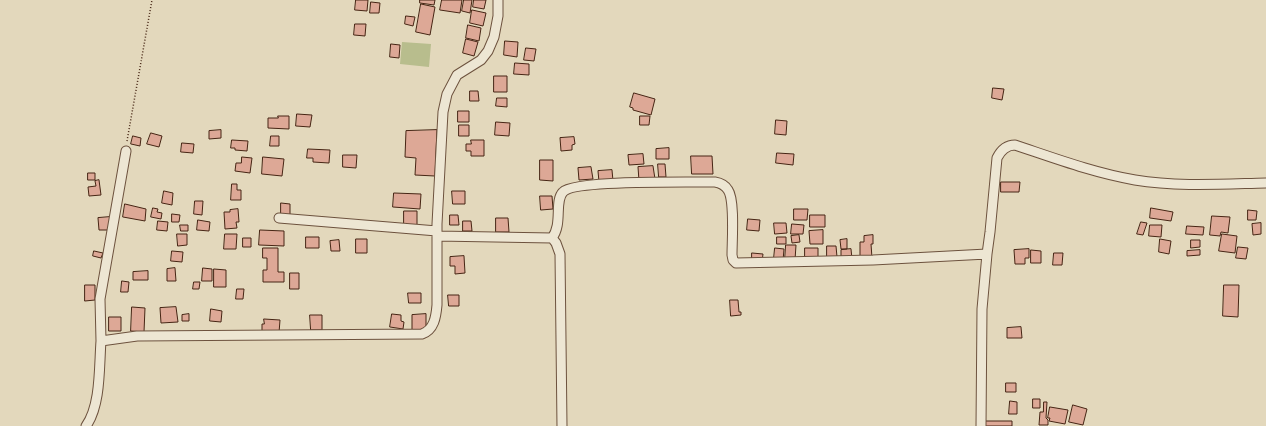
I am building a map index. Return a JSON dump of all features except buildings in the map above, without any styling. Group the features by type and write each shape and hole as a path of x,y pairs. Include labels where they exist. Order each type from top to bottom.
{"street":[{"path":"101,341 137,336 422,334 430,329 436,315 437,233 443,112 447,94 457,75 481,60 488,51 494,37 498,16 498,0"},
{"path":"981,426 982,309 997,158 1000,152 1010,145 1015,145 1100,172 1135,180 1175,183 1266,183"},
{"path":"86,426 92,418 96,404 101,341 100,299 126,151"},
{"path":"552,238 556,234 558,226 559,197 563,191 568,188 575,186 607,184 715,182 722,183 728,190 732,199 732,255 733,260 736,263 873,260 987,254"},
{"path":"278,218 437,233 552,238 556,243 560,254 562,426"}],"path":[{"path":"126,151 152,0"}],"green space":[{"path":"402,42 431,44 429,67 400,64"}]}
